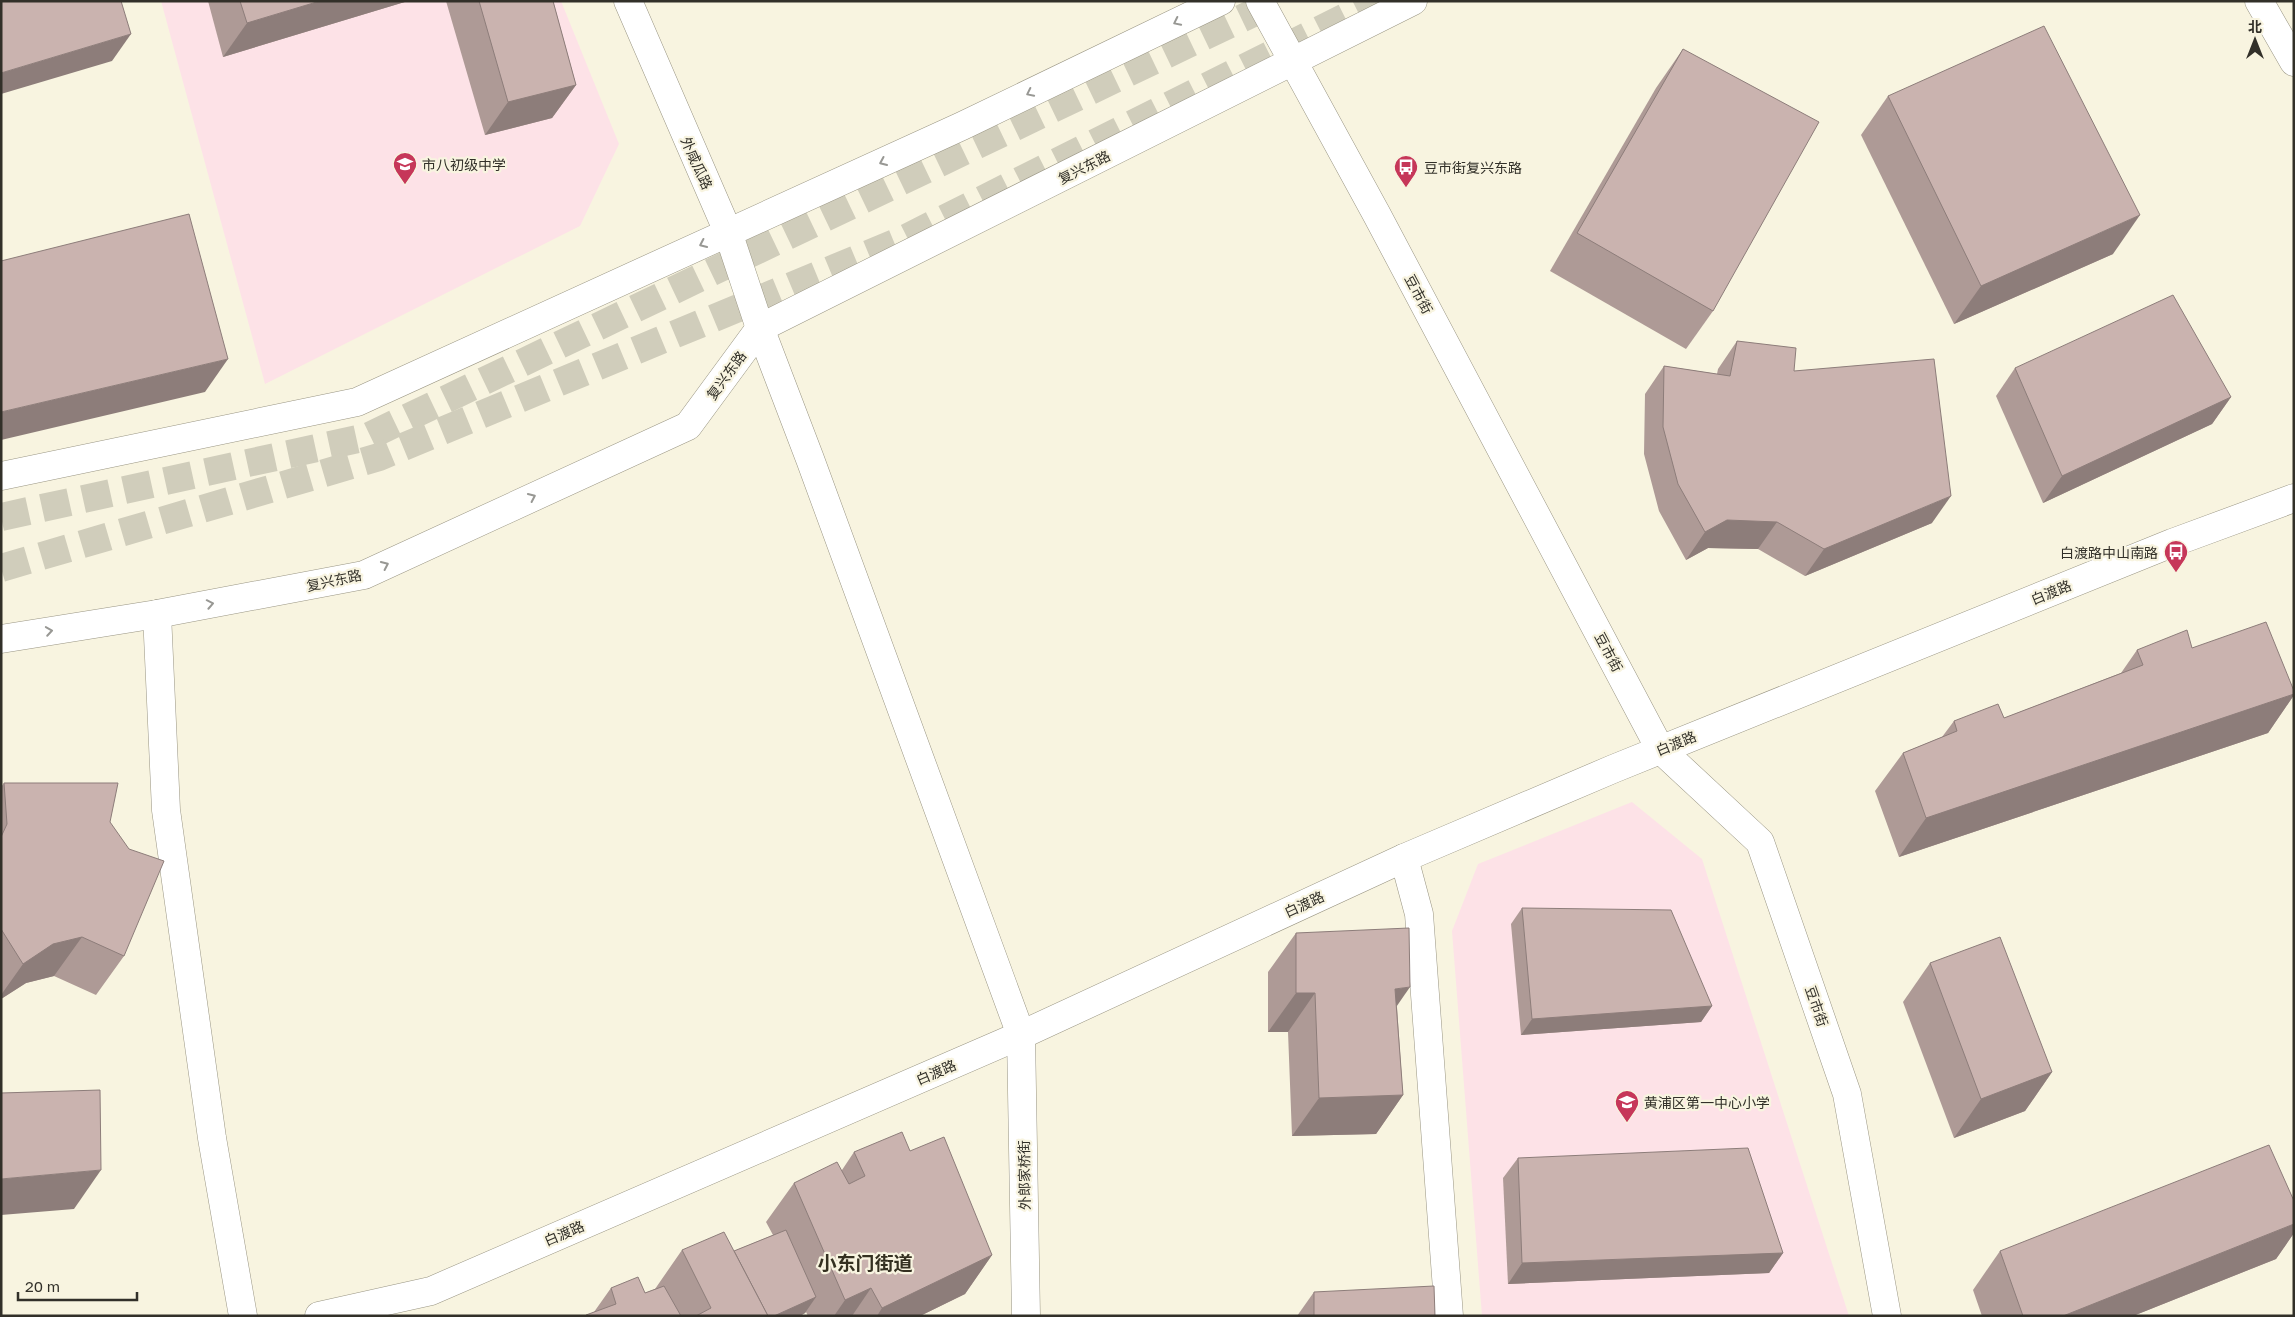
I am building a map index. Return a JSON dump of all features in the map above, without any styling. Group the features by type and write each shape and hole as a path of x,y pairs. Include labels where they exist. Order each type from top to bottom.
{"street":[{"name":"外咸瓜路","path":"628,1 728,232 760,328"},
{"path":"1,476 356,402 962,126 1220,1"},
{"name":"豆市街","path":"1260,1 1292,63 1377,215 1660,749 1760,842 1847,1094 1887,1316"},
{"name":"复兴东路","path":"1,638 157,614 364,575 688,426 760,328 1413,1"},
{"path":"2259,1 2294,62"},
{"path":"2269,1 2294,32"},
{"name":"外郎家桥街","path":"760,328 814,468 1021,1035 1026,1316"},
{"name":"白渡路","path":"319,1316 432,1291 1021,1035 1404,858 1660,749 2172,543 2294,498"},
{"path":"157,614 166,810 212,1138 243,1316"},
{"path":"1404,858 1419,914 1449,1316"}],"shaded area":[{"name":"市八初级中学","path":"161,1 561,1 619,144 580,226 265,384"},
{"name":"黄浦区第一中心小学","path":"1632,802 1702,859 1849,1316 1482,1316 1452,931 1478,864"}],"building":[{"path":"1,1 121,1 131,34 1,73"},
{"path":"240,1 320,1 247,23"},
{"path":"479,1 553,1 576,85 508,102"},
{"path":"2044,26 2140,215 1981,286 1888,96"},
{"path":"1683,49 1819,122 1713,311 1577,233"},
{"path":"189,214 228,359 1,412 1,261"},
{"path":"2173,295 2231,397 2062,476 2015,368"},
{"path":"1737,341 1796,348 1794,371 1934,359 1951,496 1824,549 1777,522 1727,520 1705,532 1678,484 1663,427 1664,366 1730,376"},
{"path":"2266,622 2294,694 1926,818 1903,753 1957,731 1954,721 1998,704 2004,718 2143,665 2137,650 2187,630 2192,648"},
{"path":"4,783 118,783 110,822 129,849 164,861 124,956 82,937 53,944 23,964 1,929 1,837 7,824"},
{"path":"1522,908 1671,910 1712,1006 1532,1019"},
{"path":"1409,928 1410,987 1395,989 1403,1095 1319,1098 1315,993 1296,993 1296,933"},
{"path":"2000,937 2052,1072 1981,1099 1930,963"},
{"path":"100,1090 101,1170 1,1179 1,1093"},
{"path":"902,1132 910,1151 944,1137 992,1255 882,1308 871,1288 845,1300 794,1183 837,1162 849,1184 865,1176 854,1152"},
{"path":"2269,1145 2294,1201 2294,1224 2063,1316 2023,1316 2000,1251"},
{"path":"1748,1148 1783,1253 1522,1263 1518,1158"},
{"path":"786,1230 816,1297 774,1316 768,1316 734,1251"},
{"path":"724,1232 768,1316 696,1316 711,1308 682,1250"},
{"path":"638,1277 645,1293 664,1286 681,1316 586,1315 616,1304 611,1288"},
{"path":"1434,1286 1435,1316 1314,1316 1314,1292"}],"tunnel":[{"path":"1,517 367,437 1278,1"},
{"path":"1,568 379,457 900,241 1377,1"}],"place":[{"name":"市八初级中学","path":"405,185"},
{"name":"豆市街复兴东路","path":"1406,188"},
{"name":"白渡路中山南路","path":"2176,573"},
{"name":"黄浦区第一中心小学","path":"1627,1123"}],"district":[{"name":"小东门街道","path":"865,1262"}]}
